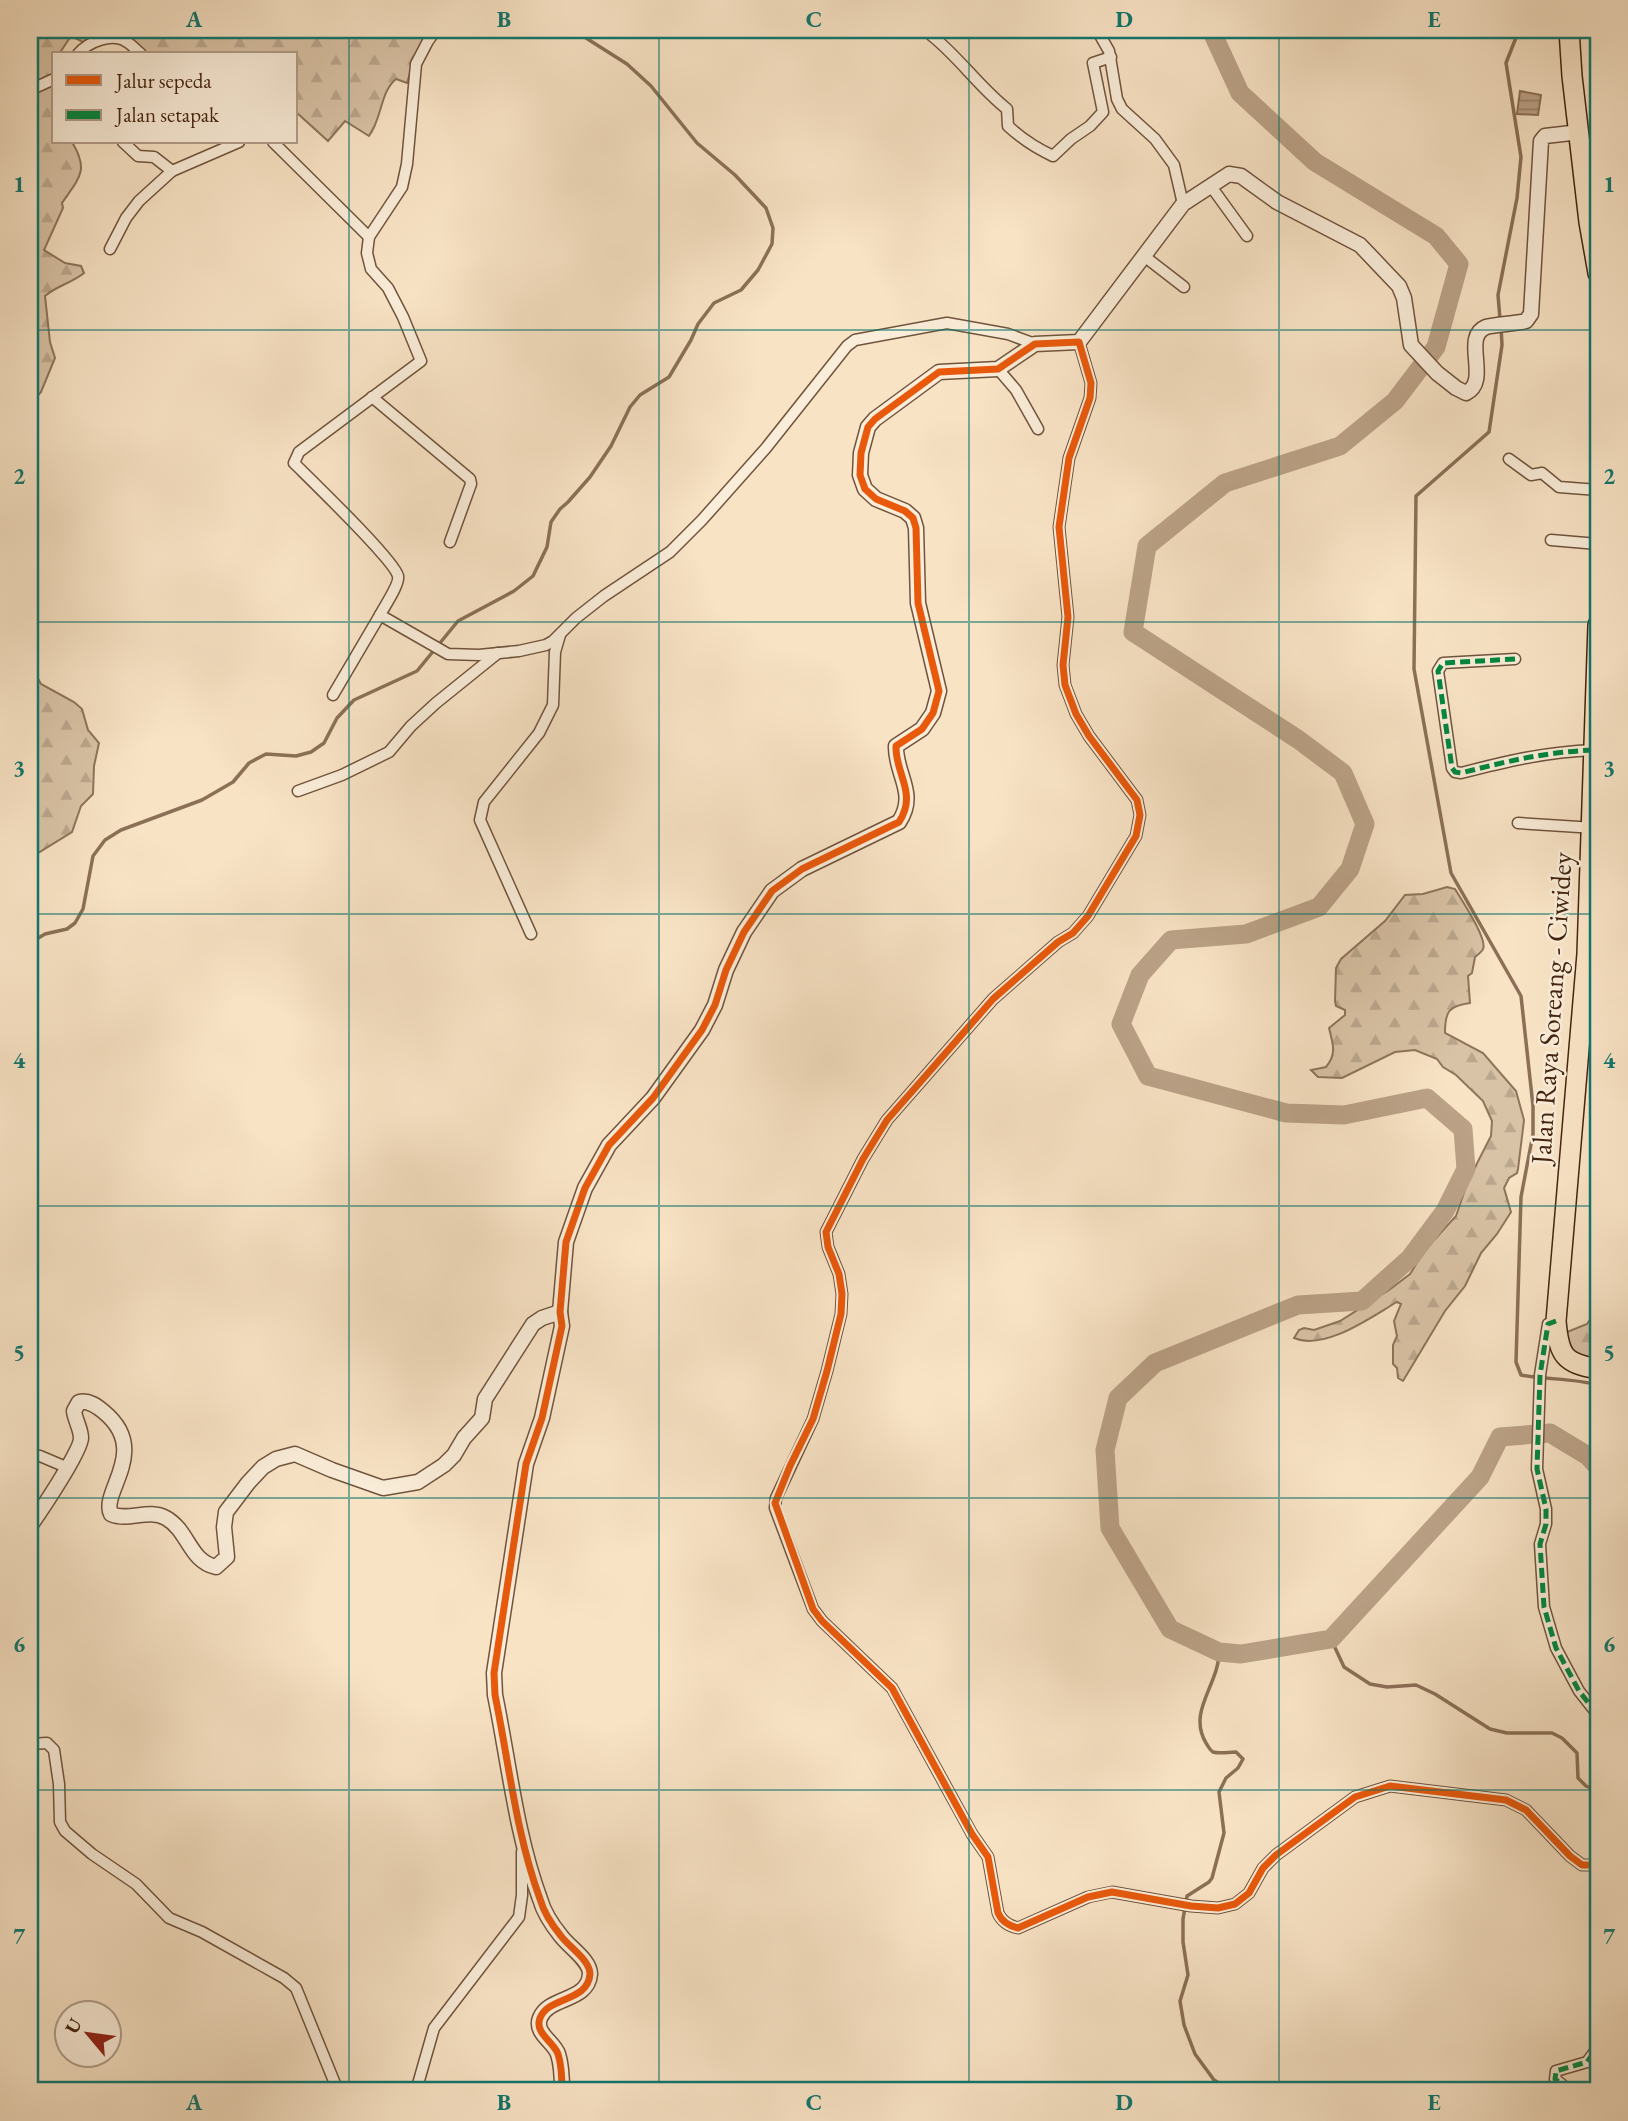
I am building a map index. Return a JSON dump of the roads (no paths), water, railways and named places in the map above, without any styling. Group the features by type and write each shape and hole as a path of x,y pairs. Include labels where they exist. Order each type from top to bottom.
{"highway":[{"path":"1569,30 1589,222 1598,273"},
{"name":"Jalan Raya Soreang - Ciwidey","path":"1598,625 1594,750 1595,828 1556,1321 1558,1343 1564,1356 1574,1364 1598,1369"}],"street":[{"path":"333,695 397,583 397,574 378,548 295,463 299,452 421,360 397,303 388,288 371,270 367,260 369,237 402,187 407,164 416,64 436,30"},
{"path":"1097,30 1111,57 1117,99 1122,109 1155,139 1174,165 1183,204"},
{"path":"931,35 975,77 984,90 1007,109 1008,126 1028,142 1053,156 1090,126 1102,112 1093,63 1111,57"},
{"path":"80,52 86,45 119,38 139,52"},
{"path":"30,90 52,80"},
{"path":"1079,342 1183,204 1229,174 1236,174 1278,202 1360,246 1399,286 1404,298 1411,345 1437,373 1456,388 1466,393 1471,391 1477,381 1475,344 1480,332 1486,327 1526,321 1531,314 1541,141 1545,135 1580,132"},
{"path":"125,144 138,156 154,157 172,171"},
{"path":"110,249 125,218 139,201 172,171 234,144"},
{"path":"275,144 369,237"},
{"path":"1210,185 1247,236"},
{"path":"1144,256 1184,286"},
{"path":"380,615 448,654 498,653 546,645 604,596 670,552 766,447 851,342 947,323 1008,334 1035,344 1079,342"},
{"path":"1079,342 1091,383 1090,398 1069,458 1059,527 1068,617 1063,665 1065,685 1076,714 1089,736 1137,800 1140,815 1136,836 1088,916 1073,933 1026,969 984,1009 887,1120 863,1159 826,1232 828,1247 839,1274 841,1314 813,1419 775,1503 813,1609 822,1621 892,1688 972,1834 988,1857 998,1913 1003,1921 1018,1928 1088,1897 1112,1892 1186,1905 1224,1908 1242,1900 1263,1868 1282,1850 1355,1797 1390,1786 1506,1800 1526,1810 1582,1865 1598,1861"},
{"path":"562,2091 558,2051 543,2035 539,2026 540,2018 548,2007 581,1991 590,1976 589,1968 548,1918 540,1900 522,1842 495,1695 494,1673 526,1464 542,1418 562,1326 560,1312 566,1242 594,1168 617,1135 653,1098 702,1030 744,932 772,891 802,869 899,822 904,814 907,799 896,746 922,729 933,713 939,691 918,603 916,528 913,517 877,499 865,489 860,475 861,453 869,427 875,419 939,372 998,369 1035,344"},
{"path":"998,369 1016,390 1038,429"},
{"path":"372,397 470,479 471,484 450,542"},
{"path":"1509,459 1531,475 1542,473 1559,487 1598,490"},
{"path":"1551,540 1598,544"},
{"path":"531,934 481,820 481,810 489,794 514,767 539,733 553,705 555,652 561,632"},
{"path":"298,791 342,775 389,752 411,726 436,703 498,653"},
{"path":"1515,659 1440,665 1438,671 1446,732 1455,772 1461,773 1517,758 1553,752 1594,750"},
{"path":"1518,823 1595,828"},
{"path":"30,1526 81,1441 74,1408 79,1402 91,1403 111,1419 124,1445 121,1473 108,1505 111,1514 121,1517 151,1513 160,1515 184,1533 194,1554 216,1567 227,1557 224,1527 226,1512 248,1483 276,1459 295,1454 332,1471 383,1488 418,1482 436,1471 454,1455 464,1438 482,1418 485,1399 525,1335 542,1318 560,1312"},
{"path":"1556,1321 1548,1324 1540,1376 1537,1469 1546,1508 1546,1524 1540,1544 1544,1607 1550,1635 1579,1691 1598,1715"},
{"path":"30,1455 40,1456 66,1467"},
{"path":"30,1744 47,1743 54,1750 59,1784 60,1822 65,1830 92,1854 136,1884 169,1918 202,1932 273,1971 296,1988 338,2091"},
{"path":"416,2091 434,2028 519,1917 522,1895 522,1842"},
{"path":"1570,2091 1555,2079 1556,2071 1587,2062 1598,2047"}],"waterway":[{"path":"30,943 45,934 67,929 75,923 83,909 93,856 105,840 121,830 202,800 233,782 249,763 266,754 296,756 311,752 324,743 337,718 354,700 417,671 458,621 514,591 533,576 547,547 551,522 590,477 611,446 630,407 640,395 669,377 698,324 714,303 741,290 758,270 772,244 773,228 766,208 735,175 697,143 651,86 627,64 586,38 581,30"},
{"path":"1211,30 1240,93 1315,162 1436,236 1459,264 1436,347 1395,401 1340,446 1225,483 1147,546 1133,632 1299,740 1343,773 1365,824 1350,869 1319,907 1246,934 1171,940 1140,975 1121,1024 1148,1076 1286,1113 1344,1115 1427,1098 1463,1129 1466,1169 1445,1211 1410,1258 1362,1301 1298,1305 1155,1363 1118,1398 1105,1450 1110,1528 1170,1629 1219,1652 1241,1654 1331,1639 1480,1477 1500,1437 1550,1433 1588,1456 1598,1467"},
{"path":"1500,319 1498,295 1517,198 1521,157 1506,63 1519,30"},
{"path":"1501,327 1502,345 1489,432 1416,496 1414,669 1451,873 1521,996 1533,1106 1533,1134 1521,1197 1516,1362 1521,1375 1598,1385"},
{"path":"1331,1639 1344,1667 1370,1684 1387,1687 1416,1685 1490,1729 1507,1733 1552,1733 1562,1738 1577,1753 1578,1778 1586,1786 1598,1791"},
{"path":"1219,1652 1218,1664 1202,1709 1201,1731 1213,1752 1236,1752 1243,1759 1238,1768 1226,1778 1219,1792 1224,1833 1212,1878 1187,1896 1183,1942 1188,1975 1180,2001 1184,2025 1195,2054 1214,2080 1232,2091"}]}
